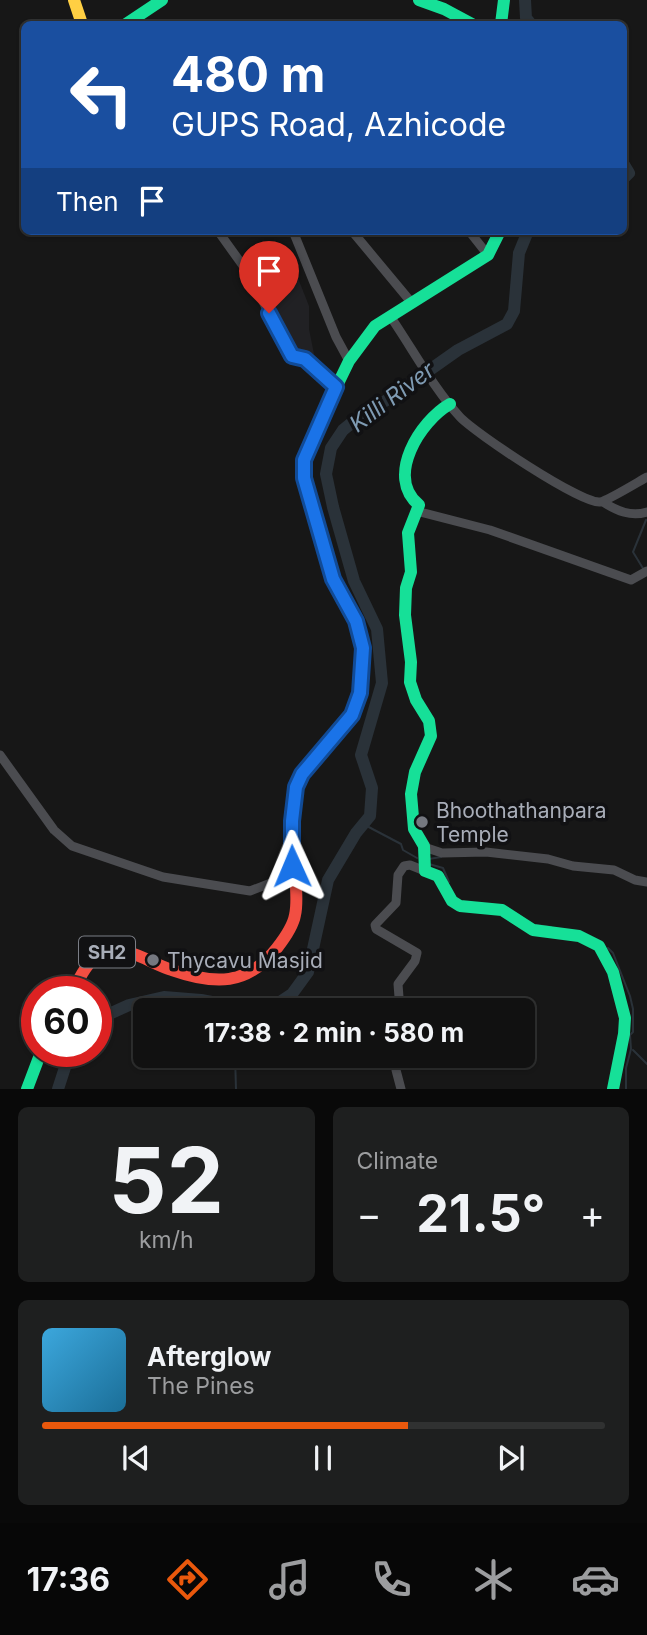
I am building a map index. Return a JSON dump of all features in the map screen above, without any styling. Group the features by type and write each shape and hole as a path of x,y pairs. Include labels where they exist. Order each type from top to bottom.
{"main road":[{"path":"74,0 81,21"},
{"path":"130,21 162,0"},
{"path":"419,0 466,21"},
{"path":"500,21 504,0"},
{"path":"488,255 498,235"},
{"name":"SH2","path":"81,976 96,957 107,952 131,953 159,967 194,976 237,979 265,961 292,929 296,914 292,821 296,787 302,774 352,715 360,693 363,648 360,633 333,579 304,478 304,460 349,361 375,326 488,255"},
{"path":"450,404 427,420 412,450 406,471 405,486 409,495 419,505 408,535 411,572 406,588 405,615 411,662 410,682 416,700 429,722 431,736 415,772 411,794 414,829 424,859 441,878 450,900 456,905 502,910 536,931 579,936 597,944 609,963 625,1021 613,1089"},
{"path":"27,1089 35,1067"}],"street":[{"path":"221,235 246,270 292,356 305,359 336,387"},
{"path":"295,235 336,337 349,361"},
{"path":"355,235 411,302"},
{"path":"472,235 488,255"},
{"path":"390,316 435,385 471,428 585,499 603,502 625,513 647,512"},
{"path":"603,502 647,477"},
{"path":"416,511 490,530 631,580 647,572"},
{"path":"0,755 54,830 72,846 163,877 250,891 281,879 292,866"},
{"path":"400,998 399,981 417,955 376,929 375,925 396,903 398,875 404,866 435,852 486,852 614,870 635,880 647,882"},
{"path":"396,1068 401,1089"}],"shaded area":[{"path":"292,263 309,306 309,329 314,354 311,358 293,353 259,280"}],"waterway":[{"name":"Killi River","path":"525,0 528,21"},
{"name":"Killi River","path":"627,170 627,175"},
{"name":"Killi River","path":"112,1013 129,1005 164,997 244,1008 277,1004 292,994 308,972 328,880 356,833 370,816 372,788 361,755 382,683 377,629 354,581 333,507 326,474 331,448 343,430 359,417 458,350 507,324 514,311 519,253 526,235"},
{"path":"644,570 633,552 646,520"},
{"path":"363,824 401,844 403,850 417,858"},
{"path":"429,859 441,857"},
{"path":"429,864 443,868 449,882"},
{"path":"536,925 551,927"},
{"path":"608,948 613,953 633,1009 626,1089"},
{"path":"633,1050 647,1064"},
{"name":"Killi River","path":"58,1089 65,1067"},
{"path":"235,1068 236,1089"}],"traffic: fast":[{"path":"130,21 162,0"},
{"path":"419,0 466,21"},
{"path":"501,21 504,0"},
{"path":"294,857 292,821 296,787 302,774 352,715 360,693 363,648 356,621 333,579 305,478 304,460 349,361 375,326 488,255 498,235"},
{"path":"450,404 439,412 418,436 406,465 405,480 409,493 419,505 408,533 411,572 406,588 405,615 411,662 410,682 416,700 429,721 431,736 415,772 411,794 414,829 424,846 425,871 438,876 452,901 460,906 502,910 533,930 579,936 599,946 613,972 625,1018 613,1089"},
{"path":"27,1089 35,1067"}],"traffic: slow":[{"path":"74,0 81,21"}],"traffic: jam":[{"path":"81,976 94,958 114,951 131,953 188,975 216,980 242,976 254,970 277,948 294,919 297,901 294,857"}],"place":[{"name":"Bhoothathanpara Temple","path":"422,822"},
{"name":"Thycavu Masjid","path":"153,960"}],"route":[{"path":"269,313 292,356 305,359 336,387 304,460 304,478 333,579 356,621 363,648 360,693 352,715 302,774 296,787 292,821 292,866"}]}
